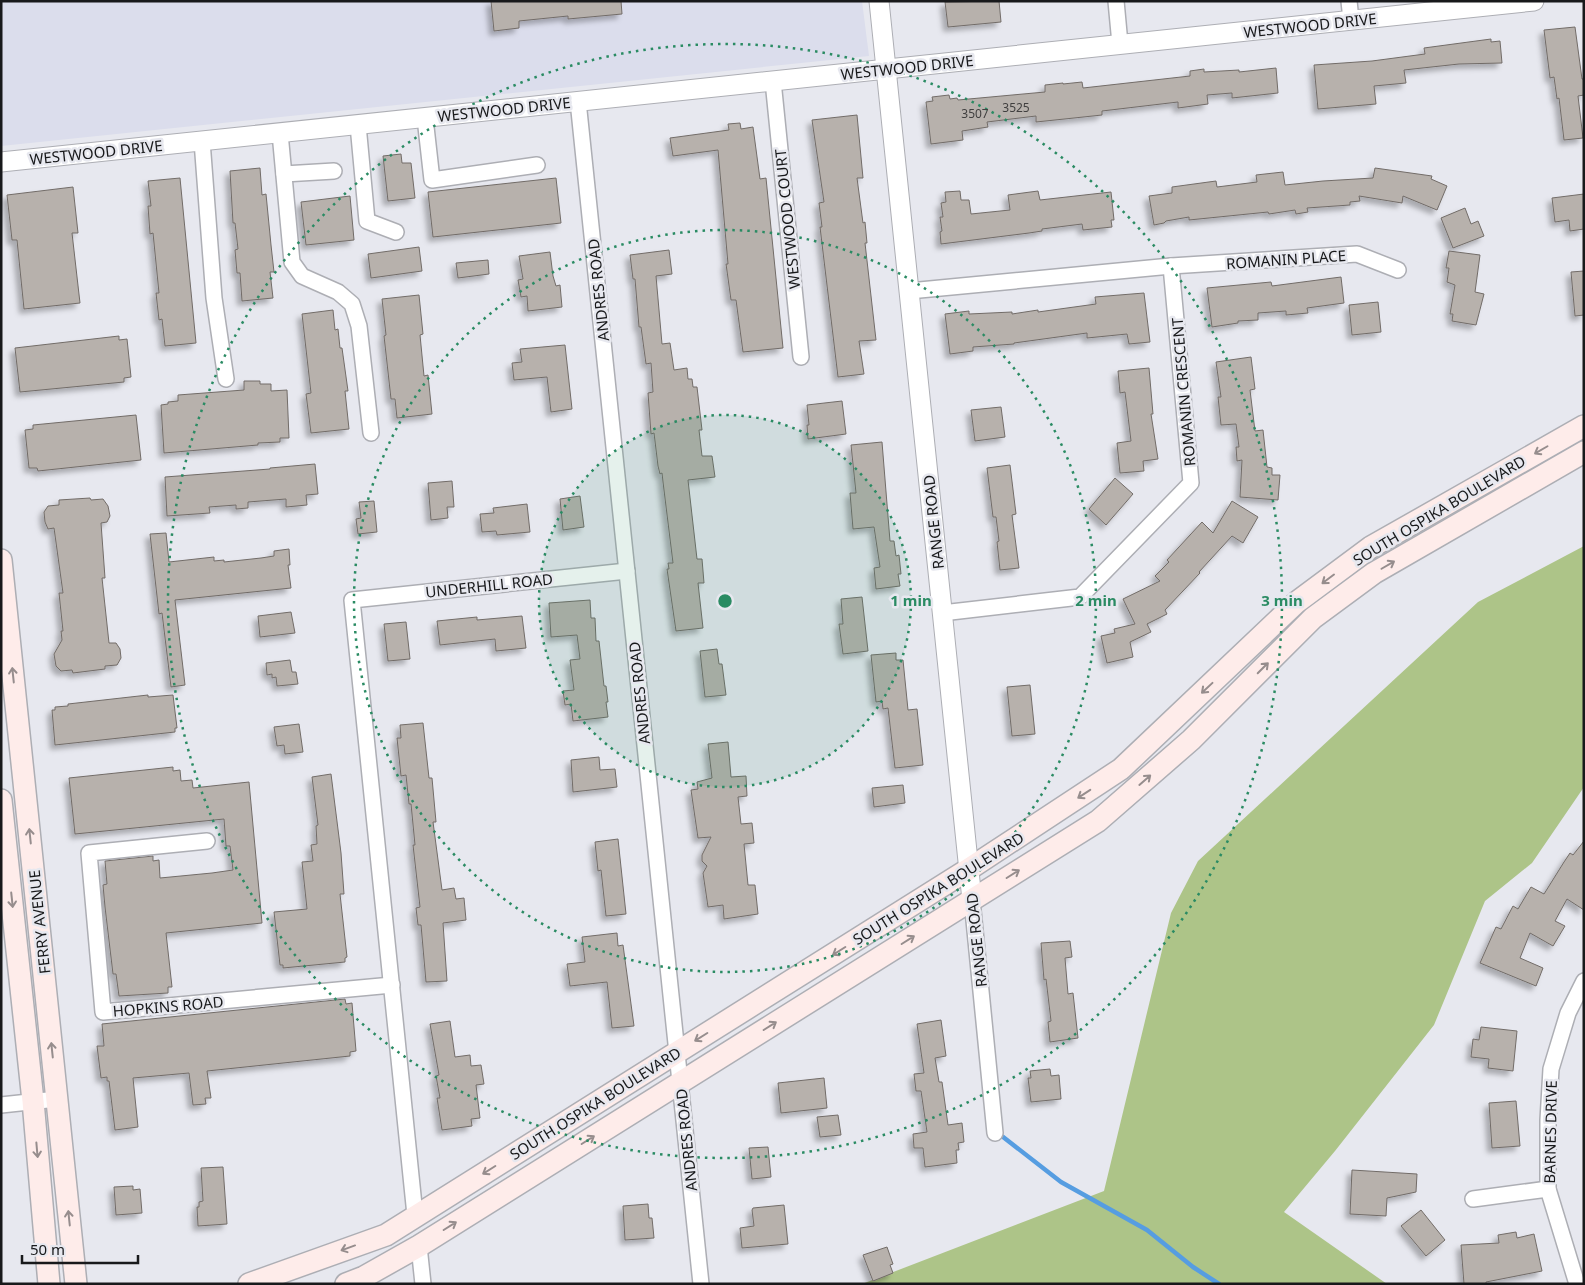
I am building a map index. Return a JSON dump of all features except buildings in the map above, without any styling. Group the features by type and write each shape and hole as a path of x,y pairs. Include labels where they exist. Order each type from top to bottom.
{"main road":[{"name":"SOUTH OSPIKA BOULEVARD","path":"249,1284 386,1235 969,869 1121,769 1297,602 1371,547 1584,426"},
{"name":"SOUTH OSPIKA BOULEVARD","path":"346,1284 364,1277 419,1246 1098,821 1191,740 1313,618 1374,573 1584,452"},
{"name":"FERRY AVENUE","path":"1,560 76,1284"},
{"name":"FERRY AVENUE","path":"1,800 33,1101 49,1284"}],"street":[{"name":"RANGE ROAD","path":"879,1 995,1133"},
{"path":"1116,1 1120,44"},
{"path":"1349,1 1351,20"},
{"name":"WESTWOOD DRIVE","path":"1,162 1534,1"},
{"name":"WESTWOOD COURT","path":"773,81 801,357"},
{"name":"ANDRES ROAD","path":"578,101 701,1284"},
{"path":"425,118 432,180 537,165"},
{"path":"358,125 367,221 396,232"},
{"path":"280,133 292,262 302,276 338,292 352,304 359,326 371,433"},
{"path":"202,141 214,298 226,379"},
{"path":"284,174 334,171"},
{"name":"ROMANIN PLACE","path":"1171,266 1357,254 1398,270"},
{"path":"909,291 1171,266"},
{"name":"ROMANIN CRESCENT","path":"942,613 1080,597 1191,483 1171,266"},
{"name":"UNDERHILL ROAD","path":"392,985 352,600 627,571"},
{"name":"HOPKINS ROAD","path":"207,841 89,853 103,1012 392,985"},
{"name":"BARNES DRIVE","path":"1577,1284 1548,1189 1548,1120 1551,1069 1568,1014 1584,981"},
{"path":"392,985 416,1215"},
{"path":"1,1105 57,1099"},
{"path":"1473,1199 1548,1189"},
{"path":"419,1246 422,1284"}],"shaded area":[{"path":"1,1 862,1 869,56 1,146"}],"green space":[{"path":"1584,546 1584,787 1532,863 1485,901 1434,1025 1335,1151 1284,1212 1387,1284 862,1284 1104,1191 1171,913 1198,861 1478,602"}],"waterway":[{"path":"998,1133 1061,1182 1147,1230 1193,1267 1219,1284"}]}
